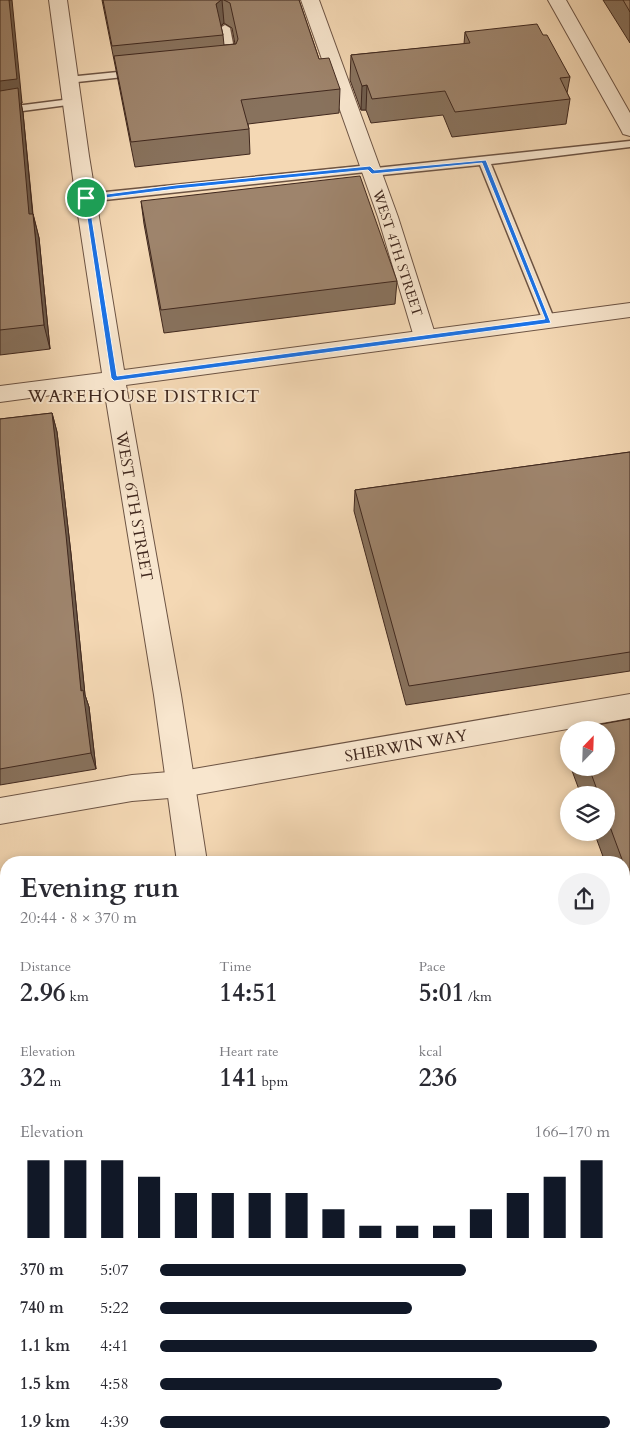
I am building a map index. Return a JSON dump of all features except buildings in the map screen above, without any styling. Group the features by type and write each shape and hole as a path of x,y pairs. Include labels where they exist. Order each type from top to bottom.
{"street":[{"name":"WEST 6TH STREET","path":"58,0 71,102 114,378 182,784 191,856"},
{"name":"WEST 4TH STREET","path":"310,0 371,170 425,337"},
{"path":"557,0 630,130"},
{"path":"0,394 630,310"},
{"name":"SHERWIN WAY","path":"0,811 132,788 182,784 630,706"}],"lane":[{"path":"223,65 233,64 225,28"},
{"path":"68,80 153,72"},
{"path":"0,111 71,102"},
{"path":"86,198 176,187 484,161 630,144"},
{"path":"484,161 549,321"}],"district":[{"name":"WAREHOUSE DISTRICT","path":"144,396"}],"route":[{"path":"484,161 549,321 114,378 86,198 370,168 372,172 484,161"}]}
